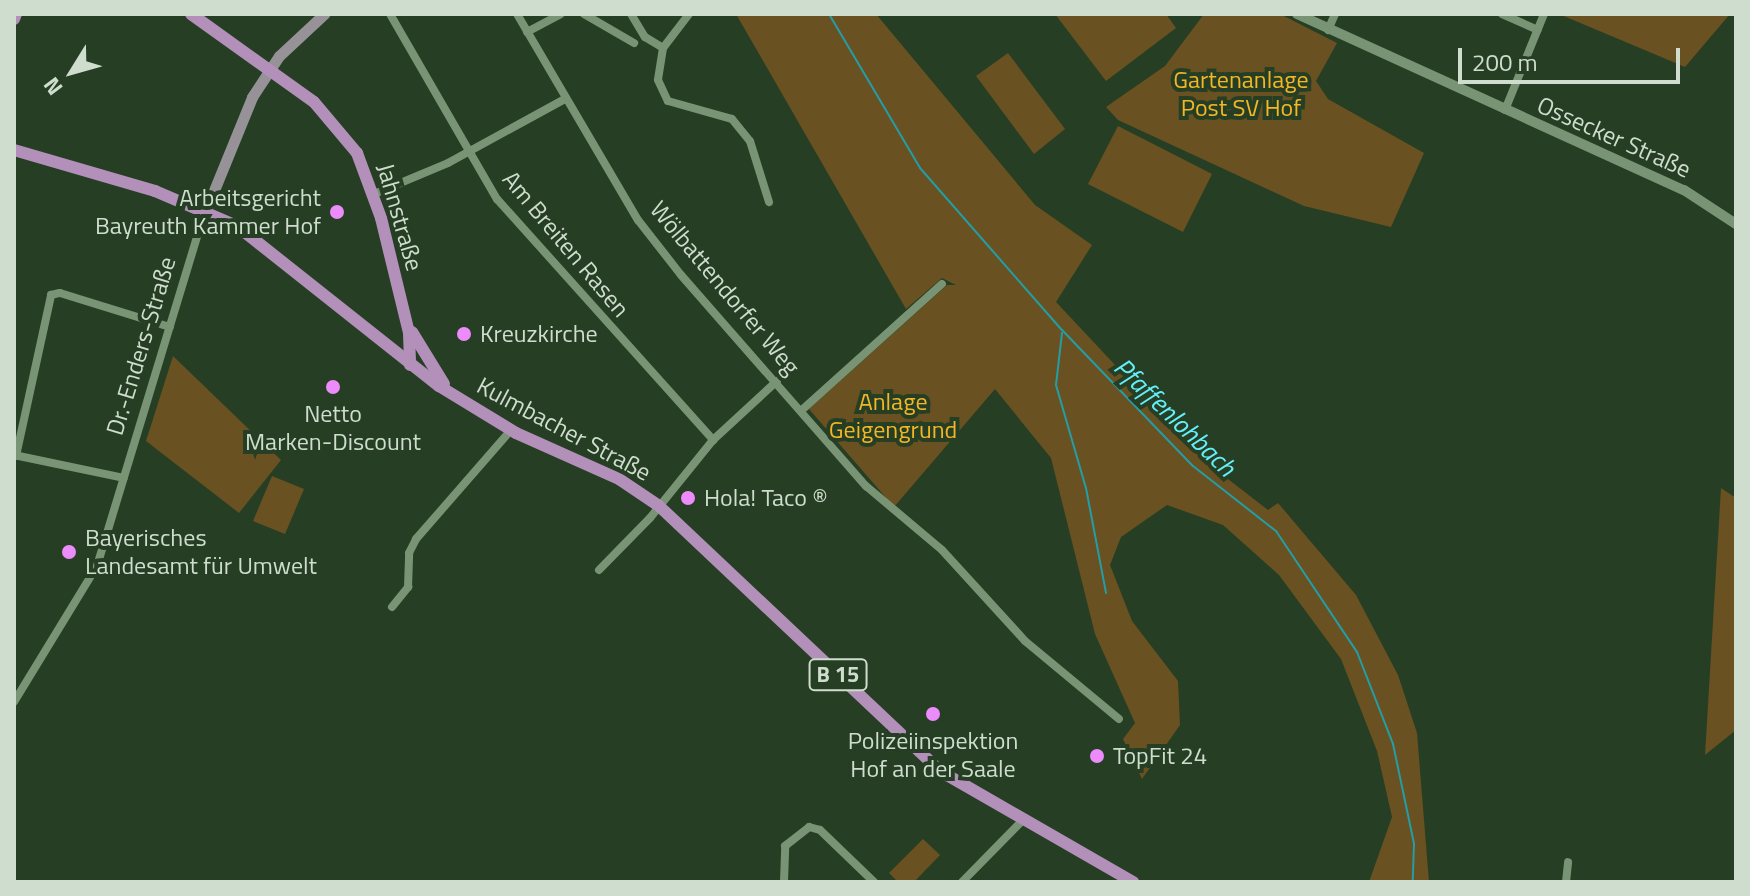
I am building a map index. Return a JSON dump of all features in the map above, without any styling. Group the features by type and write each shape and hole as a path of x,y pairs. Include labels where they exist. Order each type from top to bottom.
{"main road":[{"name":"Jahnstraße","path":"191,14 270,68 348,138 374,194 399,295 410,365"},
{"name":"Dr.-Enders-Straße","path":"206,210 235,131 270,68 324,14"},
{"name":"Kulmbacher Straße","path":"14,147 206,210 239,228 410,365 455,395 511,430 585,460 659,506 921,755 1021,822 1133,882"},
{"name":"B 15","path":"399,295 422,353 455,395"}],"street":[{"name":"Am Breiten Rasen","path":"390,14 497,199 537,248 713,440"},
{"name":"Wölbattendorfer Weg","path":"517,14 638,220 866,486 942,550 1025,641 1119,719"},
{"path":"527,32 561,14"},
{"path":"584,14 634,43"},
{"path":"631,14 645,37 663,48"},
{"path":"689,14 663,48 658,80 668,101 732,119 750,141 769,202"},
{"name":"Ossecker Straße","path":"1297,14 1684,190 1736,224"},
{"path":"1328,30 1335,14"},
{"path":"1502,14 1538,30"},
{"path":"1505,110 1544,14"},
{"path":"374,194 469,152 565,99"},
{"name":"Dr.-Enders-Straße","path":"14,702 97,566 206,210"},
{"path":"803,409 942,284"},
{"path":"124,478 15,456 51,295 60,293 170,327"},
{"path":"599,570 659,506 713,440 777,381"},
{"path":"392,607 408,587 409,553 416,539 511,430"},
{"path":"962,882 1021,822"},
{"path":"784,882 785,846 809,827 820,830 874,882"},
{"path":"1566,882 1568,862"}],"green space":[{"name":"Anlage Geigengrund","path":"736,14 876,14 1035,205 1092,245 1056,302 1206,462 1268,510 1278,503 1356,595 1398,675 1417,733 1429,882 1369,882 1392,817 1377,751 1341,659 1279,575 1223,525 1167,505 1121,537 1110,565 1132,621 1178,681 1180,725 1142,779 1123,739 1135,723 1095,634 1051,458 995,389 894,507 809,409 947,285 956,285 942,278 906,309"},
{"path":"1055,14 1166,14 1176,28 1106,81"},
{"name":"Gartenanlage Post SV Hof","path":"1204,14 1280,14 1337,43 1316,81 1328,99 1424,153 1391,227 1304,206 1118,120 1106,107 1165,66"},
{"path":"1559,14 1730,14 1685,67"},
{"path":"1008,53 1065,129 1034,154 976,76"},
{"path":"1118,126 1212,174 1183,232 1088,184"},
{"path":"173,356 281,460 239,513 146,441"},
{"path":"272,476 304,489 285,534 253,521"},
{"path":"1721,488 1736,498 1736,730 1705,755"},
{"path":"923,839 940,855 914,882 898,882 889,873"}],"waterway":[{"name":"Pfaffenlohbach","path":"829,14 920,168 1062,330 1193,466 1276,531 1357,652 1393,744 1414,844 1413,882"},
{"path":"1062,333 1056,385 1086,488 1106,593"}],"place":[{"name":"Arbeitsgericht Bayreuth Kammer Hof","path":"337,212"},
{"name":"Kreuzkirche","path":"464,334"},
{"name":"Netto Marken-Discount","path":"333,387"},
{"name":"Hola! Taco ®","path":"688,498"},
{"name":"Bayerisches Landesamt für Umwelt","path":"69,552"},
{"name":"Polizeiinspektion Hof an der Saale","path":"933,714"},
{"name":"TopFit 24","path":"1097,756"}]}
